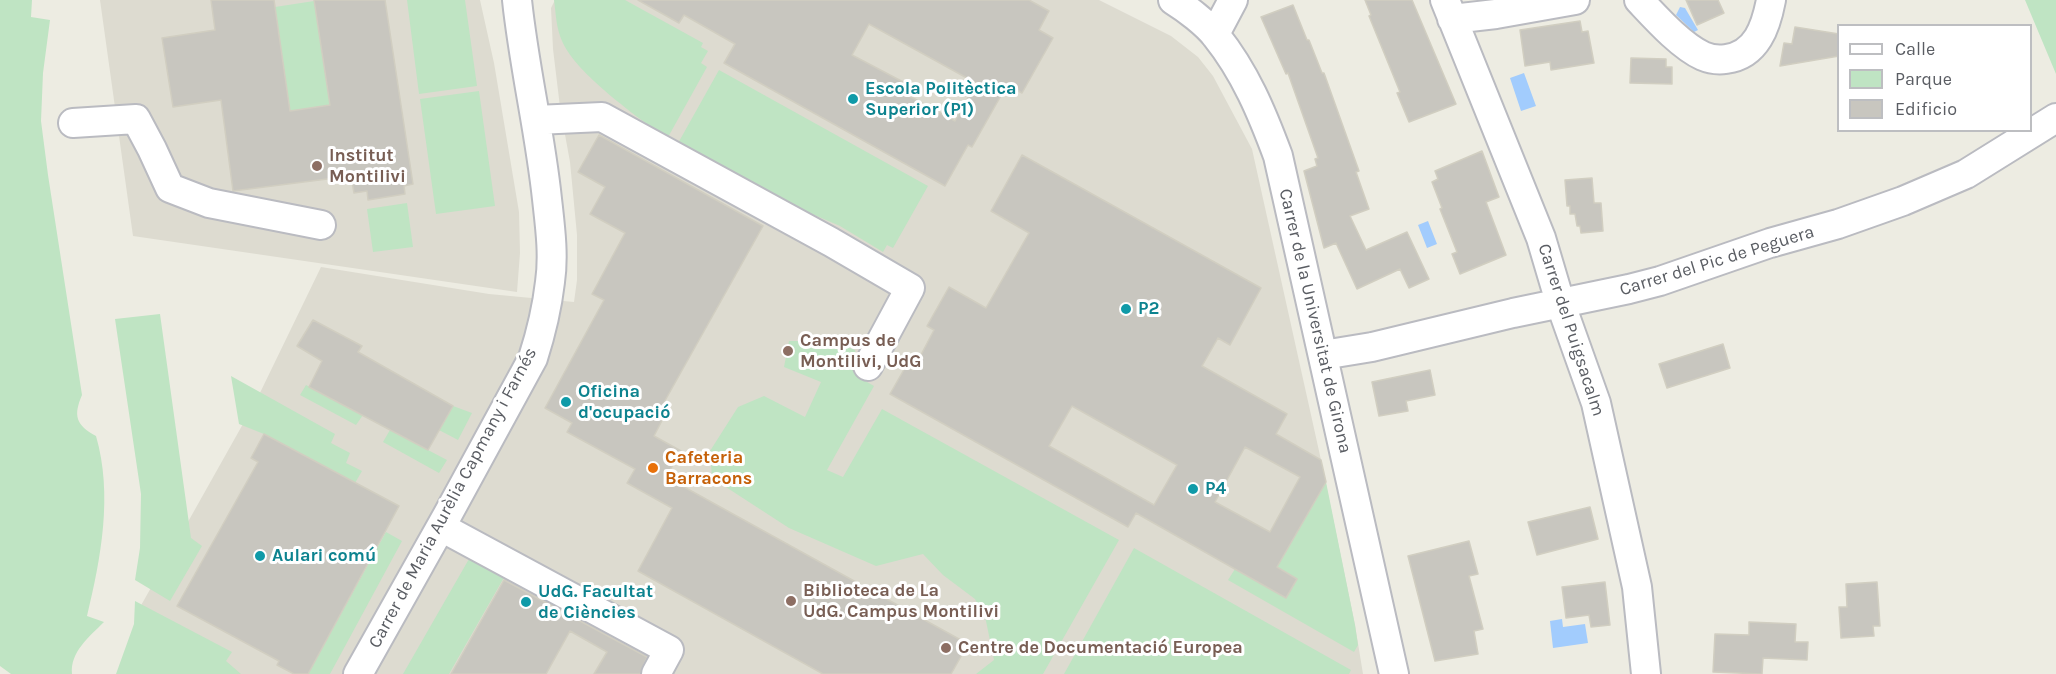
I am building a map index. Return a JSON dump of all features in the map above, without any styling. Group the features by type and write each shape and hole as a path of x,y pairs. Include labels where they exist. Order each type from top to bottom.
{"street":[{"name":"Carrer de Maria Aurèlia Capmany i Farnés","path":"358,674 533,357 542,330 551,280 552,252 546,182 517,0"},
{"name":"Carrer de la Universitat de Girona","path":"1173,0 1215,34 1246,82 1264,117 1278,156 1394,674"},
{"path":"1215,34 1233,0"},
{"path":"1449,9 1496,14 1575,0"},
{"path":"1640,0 1655,17 1686,44 1703,56 1718,60 1741,55 1752,47 1762,34 1771,0"},
{"name":"Carrer del Puigsacalm","path":"1449,9 1541,238 1560,302 1596,403 1637,587 1646,674"},
{"path":"536,120 602,117 831,242 892,267 910,288 868,366"},
{"name":"Carrer del Pic de Peguera","path":"1323,355 1372,347 1560,302 1660,281 1770,243 1838,224 1903,201 1966,174 2056,118"},
{"path":"73,123 136,119 170,188 209,203 321,225"},
{"path":"441,527 669,650 656,674"}],"shaded area":[{"name":"Institut Montilivi","path":"100,0 480,0 494,63 519,212 520,253 517,292 133,236"},
{"name":"Campus de Montilivi, UdG","path":"555,0 1099,0 1171,36 1198,57 1213,76 1252,149 1321,460 1363,674 124,674 139,609 257,399 321,267 489,294 574,302 577,280 577,235 570,162 553,49 551,8"}],"green space":[{"path":"0,0 32,0 31,17 50,20 43,73 41,121 82,395 77,414 80,424 96,436 104,481 103,526 97,572 87,616 104,622 77,652 72,674 11,674 0,666"},
{"path":"407,0 465,0 477,86 419,94"},
{"path":"554,0 625,0 703,43 701,47 708,51 701,63 707,67 667,139 594,81 569,54 558,31"},
{"path":"2025,0 2056,0 2056,74"},
{"path":"314,1 330,105 290,111 275,7"},
{"path":"719,70 928,186 893,248 887,245 883,252 840,226 770,196 677,145"},
{"path":"479,91 495,206 436,214 420,99"},
{"path":"407,203 413,247 373,252 367,209"},
{"path":"160,314 191,538 202,546 170,601 135,580 140,548 141,494 115,319"},
{"path":"789,341 832,341 855,350 860,378 874,386 827,470 843,477 882,409 1119,540 1043,674 976,674 994,660 986,621 975,599 943,575 923,554 876,566 789,528 712,478 710,451 738,407 764,396 805,417 821,382 784,367"},
{"path":"231,376 335,434 331,443 350,453 346,463 362,471 355,483 264,434 239,424"},
{"path":"306,385 363,415 356,425 300,395"},
{"path":"453,406 472,413 458,440 439,430"},
{"path":"390,430 447,460 439,473 383,442"},
{"path":"1326,482 1355,625 1358,645 1354,652 1228,580 1235,569 1286,598 1297,579 1277,567"},
{"path":"386,532 402,541 330,674 308,674"},
{"path":"1134,548 1351,670 1349,674 1064,674"},
{"path":"473,552 506,574 449,674 403,674"},
{"path":"135,601 232,652 226,661 241,674 116,674 134,624"}],"water":[{"path":"1680,7 1685,8 1698,30 1694,32 1676,15"},
{"path":"1524,73 1536,106 1521,111 1510,78"},
{"path":"1428,221 1437,244 1427,248 1418,225"},
{"path":"1562,619 1563,627 1585,624 1588,643 1553,648 1550,621"}],"building":[{"path":"211,0 274,0 290,111 330,105 314,0 385,0 413,184 404,186 405,194 368,200 367,191 354,193 351,176 233,191 221,100 173,107 162,38 215,30"},
{"path":"638,0 1029,0 1049,11 1039,30 1053,38 1022,93 1007,85 972,147 968,145 945,186 724,63 735,44 684,15 679,23","holes":["869,24 976,83 955,121 902,92 907,84 852,55"]},
{"path":"1365,0 1412,0 1456,104 1409,122"},
{"path":"1686,0 1718,0 1724,13 1697,25"},
{"path":"1293,5 1322,73 1324,73 1359,171 1356,172 1369,209 1350,216 1366,250 1407,232 1429,279 1409,288 1400,269 1357,289 1336,243 1324,248 1304,171 1317,166 1315,159 1318,158 1288,73 1286,74 1261,17"},
{"path":"1580,21 1582,32 1588,31 1594,63 1551,70 1550,62 1525,66 1520,30"},
{"path":"1795,27 1837,34 1837,56 1780,66 1784,43 1792,44"},
{"path":"1631,58 1666,59 1666,67 1672,67 1672,84 1630,83"},
{"path":"599,135 763,226 662,406 668,409 654,436 681,451 666,477 968,644 951,674 823,674 638,571 672,508 627,483 635,469 567,432 572,423 545,408 604,300 592,294 625,233 590,214 605,187 578,172"},
{"path":"1482,151 1499,197 1486,202 1506,255 1460,274 1452,254 1457,252 1432,182 1438,179 1435,171"},
{"path":"1022,155 1261,288 1230,345 1218,338 1202,366 1287,414 1276,434 1321,460 1326,482 1277,567 1297,579 1286,598 1136,513 1128,527 890,394 906,366 913,370 934,330 927,326 949,287 986,308 1029,233 991,211","holes":["1072,406 1177,465 1154,505 1049,446","1245,447 1300,477 1270,532 1215,502"]},
{"path":"1592,178 1594,203 1601,203 1603,231 1581,233 1575,214 1570,214 1570,206 1567,206 1565,180"},
{"path":"313,320 362,346 358,352 453,406 428,450 309,387 322,361 297,346"},
{"path":"1723,344 1730,368 1667,388 1659,364"},
{"path":"1430,370 1435,395 1406,401 1408,411 1379,416 1372,382"},
{"name":"Aulari comú","path":"264,434 399,506 308,674 294,674 277,665 279,661 177,606 258,462 251,458"},
{"path":"1590,507 1598,539 1537,555 1528,522"},
{"path":"1469,541 1478,574 1469,576 1483,629 1474,631 1478,654 1435,661 1408,556"},
{"name":"UdG. Facultat de Ciències","path":"504,580 647,657 640,674 594,674 607,652 570,631 546,674 451,674"},
{"path":"1605,582 1610,625 1591,627 1589,615 1566,618 1562,587"},
{"path":"1877,582 1880,626 1873,626 1874,636 1841,638 1839,607 1847,607 1846,584"},
{"path":"1749,622 1796,624 1795,642 1808,642 1807,660 1763,658 1762,674 1713,672 1715,634 1749,635"}],"place":[{"name":"Escola Politèctica Superior (P1)","path":"853,99"},
{"name":"Institut Montilivi","path":"317,166"},
{"name":"P2","path":"1126,309"},
{"name":"Campus de Montilivi, UdG","path":"788,351"},
{"name":"Oficina d'ocupació","path":"566,402"},
{"name":"Cafeteria Barracons","path":"653,468"},
{"name":"P4","path":"1193,489"},
{"name":"Aulari comú","path":"260,556"},
{"name":"Biblioteca de La UdG. Campus Montilivi","path":"791,601"},
{"name":"UdG. Facultat de Ciències","path":"526,602"},
{"name":"Centre de Documentació Europea","path":"946,648"}]}
